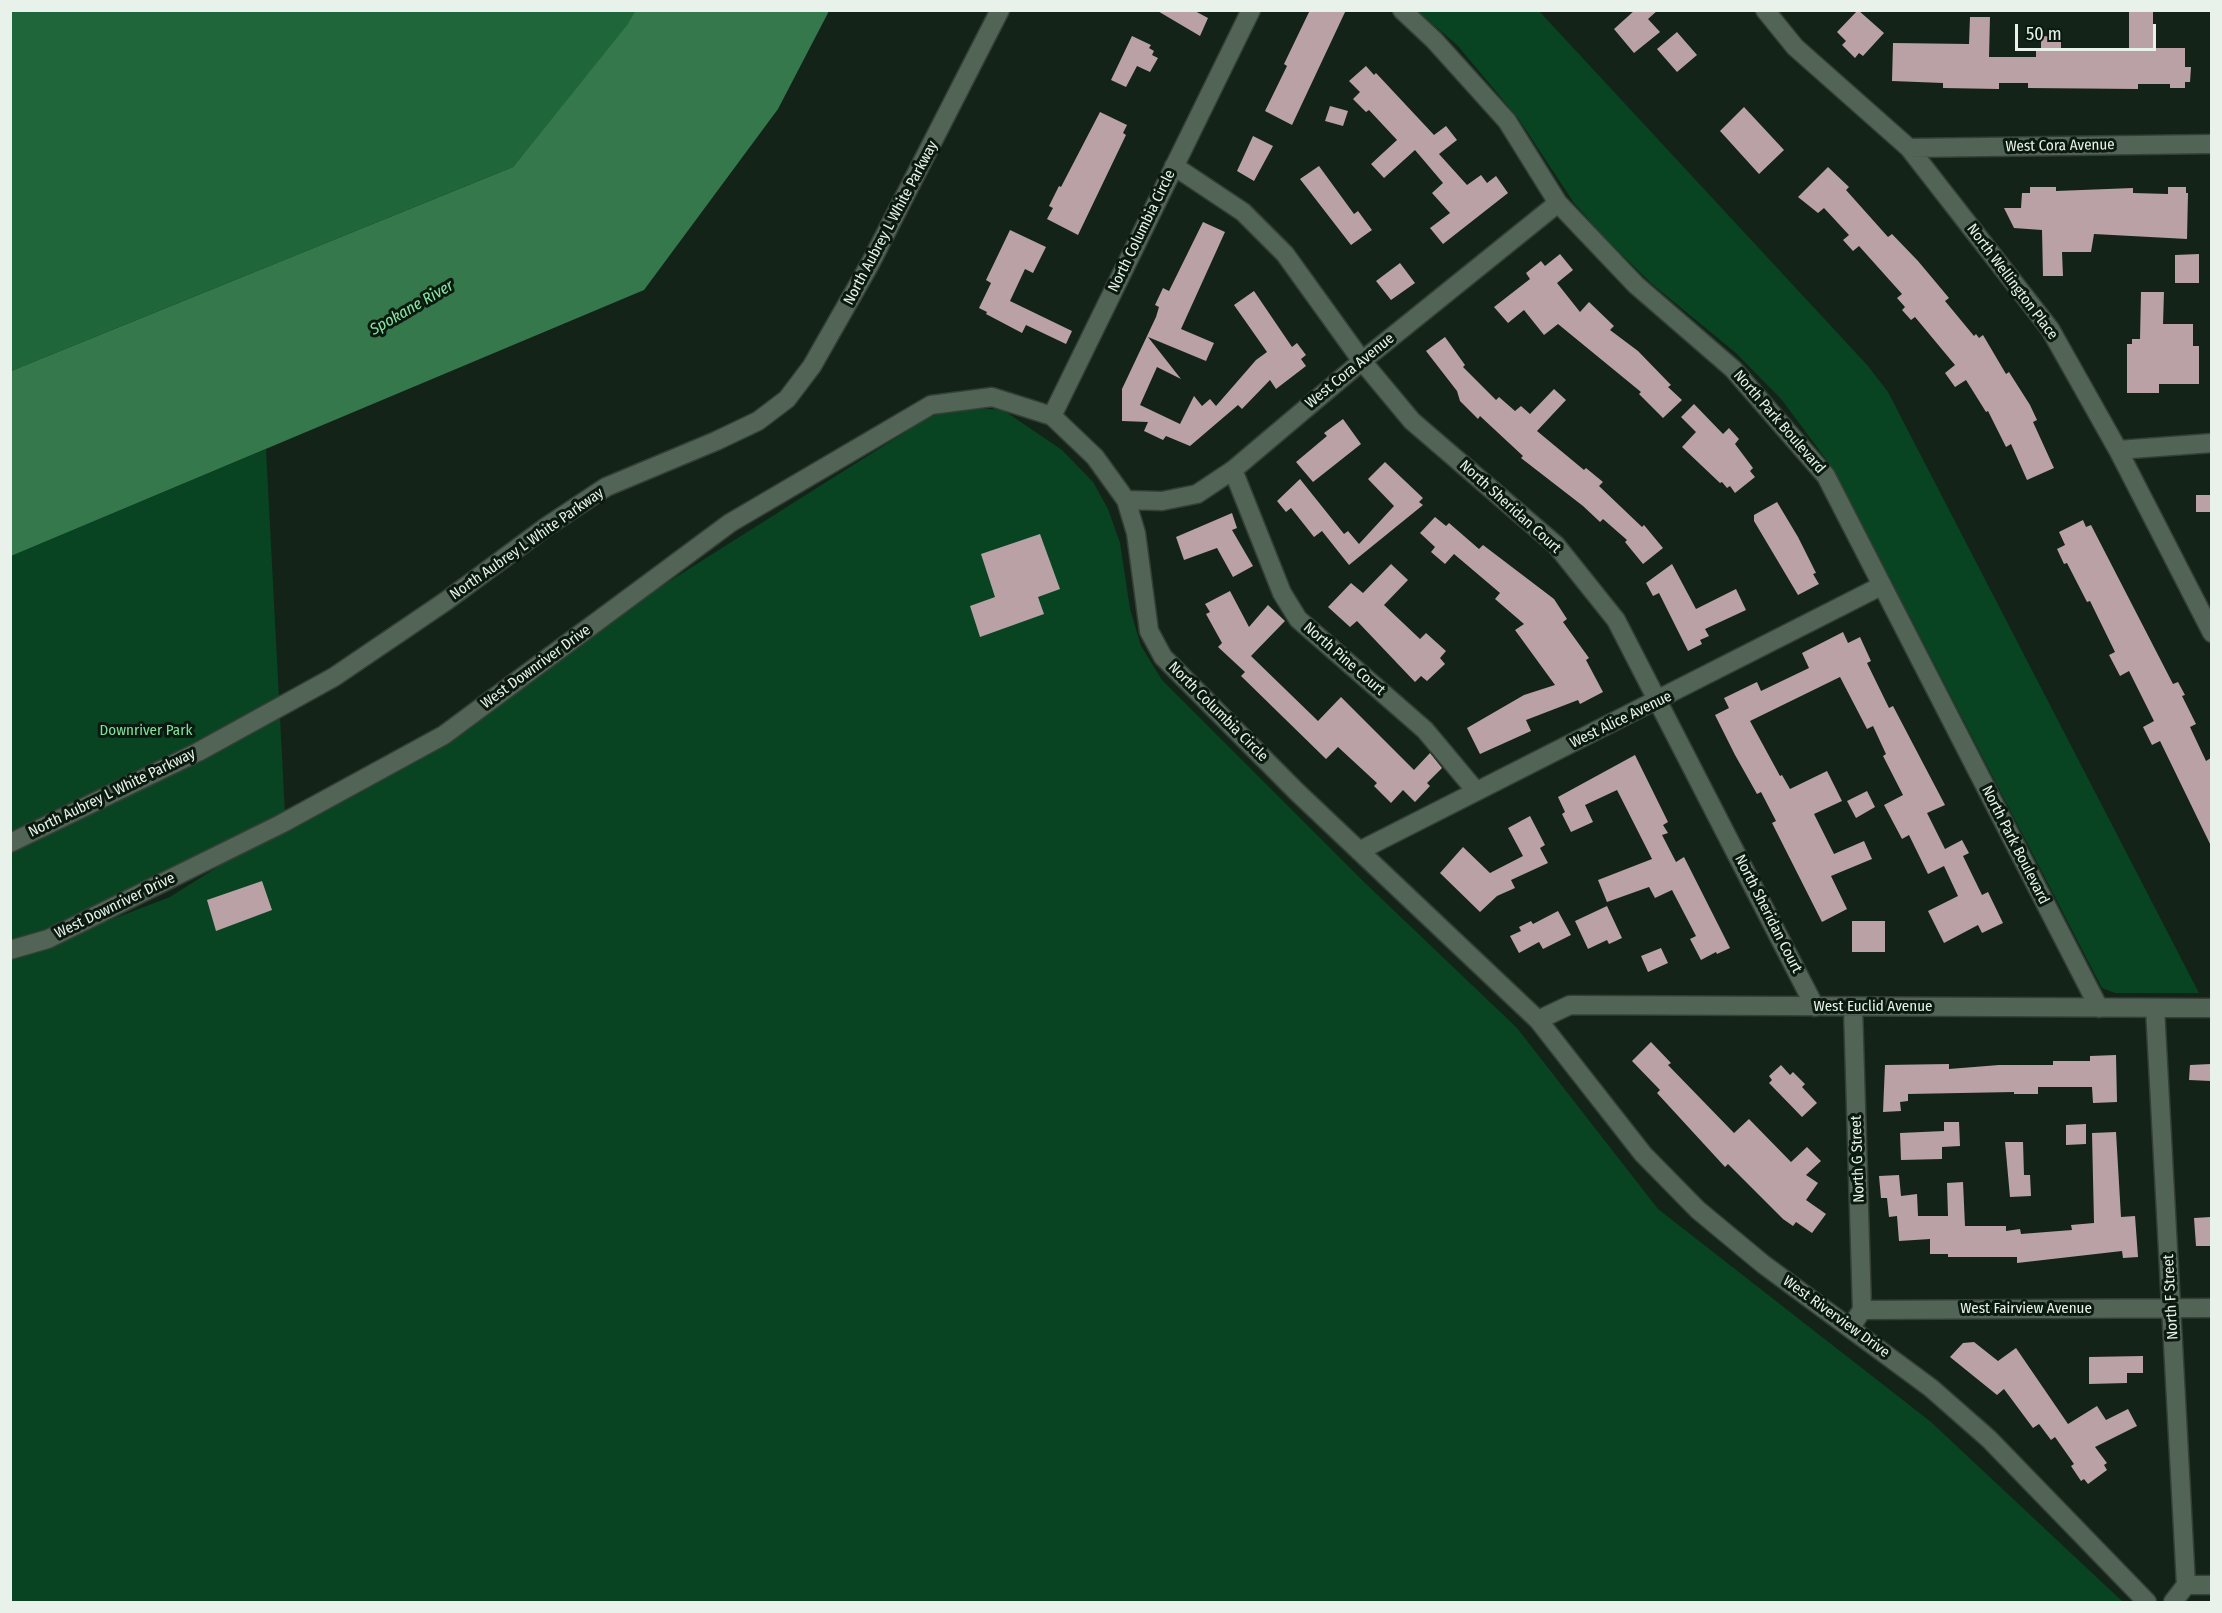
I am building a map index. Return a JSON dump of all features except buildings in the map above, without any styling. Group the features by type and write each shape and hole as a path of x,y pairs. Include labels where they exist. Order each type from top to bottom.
{"street":[{"name":"North Aubrey L White Parkway","path":"10,843 198,752 334,677 606,487 758,421 787,399 812,366 870,264 1000,10"},
{"name":"North Columbia Circle","path":"1251,10 1053,416 1095,457 1126,500 1136,533 1149,631 1163,657 1359,850 1538,1020"},
{"name":"North Park Boulevard","path":"1402,10 1434,40 1507,121 1558,203 1636,285 1733,369 1826,476 2099,1008"},
{"name":"North Wellington Place","path":"1765,10 1795,47 1909,148 2050,329 2118,450 2211,633"},
{"name":"West Cora Avenue","path":"1909,148 2211,144"},
{"name":"North Sheridan Court","path":"1174,166 1243,212 1284,254 1362,361 1412,421 1556,545 1616,620 1660,700 1815,1007"},
{"name":"West Cora Avenue","path":"1126,500 1162,501 1197,494 1233,470 1362,361 1558,203"},
{"name":"West Downriver Drive","path":"10,950 59,934 281,824 444,735 730,523 931,405 992,397 1053,416"},
{"path":"2118,450 2211,443"},
{"name":"North Pine Court","path":"1233,470 1282,593 1299,619 1425,730 1476,791"},
{"name":"West Alice Avenue","path":"1359,850 1660,700 1881,586"},
{"name":"West Euclid Avenue","path":"1538,1020 1570,1005 2211,1008"},
{"name":"North G Street","path":"1853,1007 1862,1310"},
{"name":"North F Street","path":"2154,1008 2186,1585"},
{"name":"West Riverview Drive","path":"1538,1020 1643,1154 1698,1210 1763,1264 1851,1327 1930,1388 1989,1439 2147,1602"},
{"name":"West Fairview Avenue","path":"1862,1310 2211,1308"},
{"path":"1851,1327 1862,1310"},
{"path":"2173,1602 2186,1585 2211,1585"}],"green space":[{"path":"1418,11 1539,11 1868,366 1888,392 2199,993 2115,993 2102,988 1834,470 1782,400 1736,353 1652,284 1605,238 1574,203 1518,118 1458,46"},
{"path":"955,407 1003,410 1062,450 1093,482 1108,509 1120,543 1130,609 1141,646 1162,680 1364,882 1517,1028 1658,1209 1931,1422 2123,1602 11,1602 11,958 170,897 926,419"},
{"name":"Downriver Park","path":"266,449 285,814 46,930 11,940 11,556"}],"shaded area":[{"path":"11,11 635,11 629,24 513,167 11,371"}],"water":[{"name":"Spokane River","path":"635,11 829,11 778,109 644,290 11,556 11,371 513,167 628,24"}]}
